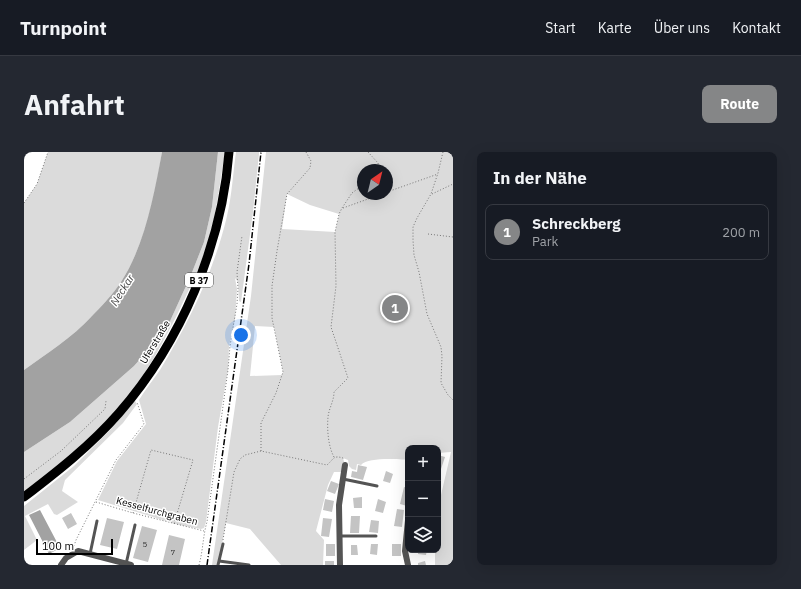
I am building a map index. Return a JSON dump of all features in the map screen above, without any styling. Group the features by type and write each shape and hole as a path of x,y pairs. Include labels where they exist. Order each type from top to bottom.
{"main road":[{"name":"Uferstraße","path":"24,497 82,451 119,413 150,372 172,336 190,301 201,274 213,237 222,203 229,152"}],"street":[{"path":"340,565 340,505 346,464"},
{"path":"61,565 66,558 78,551 129,564"},
{"path":"405,553 408,565"}],"lane":[{"path":"343,479 377,486"},
{"path":"90,554 97,522"},
{"path":"129,564 135,525"},
{"path":"340,536 376,536"},
{"path":"223,544 218,563 249,565"}],"path":[{"path":"24,202 36,184 48,152"},
{"path":"261,451 262,423 276,393 283,372 272,318 272,286 277,251 287,194 310,168 311,161 306,152"},
{"path":"368,152 378,164"},
{"path":"443,152 431,194 413,227 414,255 419,272 427,314 441,347 441,383 448,395 453,400"},
{"path":"393,190 438,173"},
{"path":"431,194 453,184"},
{"path":"334,457 331,452 328,416 334,400 334,392 348,378 331,328 336,286 335,232 342,208 352,193 357,189"},
{"path":"342,208 365,200"},
{"path":"428,234 453,237"},
{"path":"204,531 208,522 228,370 229,352 237,304 237,272 242,236"},
{"path":"74,553 76,540 97,494 116,460 144,424 136,400"},
{"path":"24,479 61,451 105,409 106,401"},
{"path":"132,513 151,450 193,460 174,524"},
{"path":"223,544 234,472 240,459 245,455 261,451 327,465 334,457 337,456 343,458 346,464"},
{"name":"Kesselfurchgraben","path":"95,501 132,513 204,531 205,538 200,565"}],"shaded area":[{"path":"48,152 162,152 156,185 143,236 137,252 121,282 103,305 84,324 59,345 24,370 24,203 37,184"},
{"path":"218,152 225,152 209,239 190,288 155,355 132,392 103,425 59,464 24,492 24,452 70,422 134,366 166,330 204,242 212,207"},
{"path":"236,152 259,152 259,154 241,302 239,301 238,282 235,278 237,289 235,319 229,346 228,370 218,427 206,522 204,528 201,529 179,525 98,500 117,461 146,424 139,400 171,352 191,315 208,276 222,236 227,216"},
{"path":"266,152 453,152 453,565 435,565 435,553 441,553 441,495 451,452 441,453 441,445 405,445 405,460 383,459 365,462 361,465 357,464 356,470 352,469 349,466 348,460 343,458 345,465 344,472 334,472 328,485 316,531 324,540 323,565 281,565 250,529 226,523 218,565 212,565 251,296","holes":["287,194 310,205 339,214 335,232 282,229","255,326 274,327 283,372 282,375 250,376"]},
{"path":"135,401 137,404 123,423 65,480 62,491 78,502 57,515 54,514 48,504 25,516 37,540 24,550 24,506 74,466 111,429"}],"water":[{"name":"Neckar","path":"162,152 218,152 212,207 204,242 166,330 134,366 70,422 24,452 24,370 59,345 84,324 103,305 121,282 136,252 148,219"},
{"path":"40,510 60,548 49,554 29,515"}],"building":[{"path":"441,456 445,457 441,469"},
{"path":"358,465 367,467 363,480 351,477 352,471 357,472"},
{"path":"386,471 393,474 390,483 383,481"},
{"path":"331,481 339,484 335,494 327,491"},
{"path":"404,487 405,487 405,505 400,504"},
{"path":"362,497 362,508 354,508 353,498"},
{"path":"325,499 334,501 332,512 323,510"},
{"path":"378,499 386,502 383,513 375,511"},
{"path":"397,509 404,510 402,527 394,526"},
{"path":"71,513 77,524 68,529 62,518"},
{"path":"351,516 360,516 359,533 350,533"},
{"path":"107,518 124,522 117,549 100,545"},
{"path":"323,518 332,519 329,537 321,536"},
{"path":"371,520 379,521 378,533 369,532"},
{"path":"142,526 157,530 148,562 133,558"},
{"path":"169,535 185,539 179,565 162,565"},
{"path":"326,544 335,544 335,556 326,556"},
{"path":"371,544 378,544 377,555 370,554"},
{"path":"392,544 401,544 401,556 392,556"},
{"path":"351,545 357,545 358,555 351,555"},
{"path":"418,553 426,553 426,555"},
{"path":"325,561 334,561 334,565 325,565"},
{"path":"425,561 426,565 418,565 418,563"}],"railway":[{"path":"207,565 249,264 261,152"}],"place":[{"name":"Schreckberg","path":"395,308"}]}
